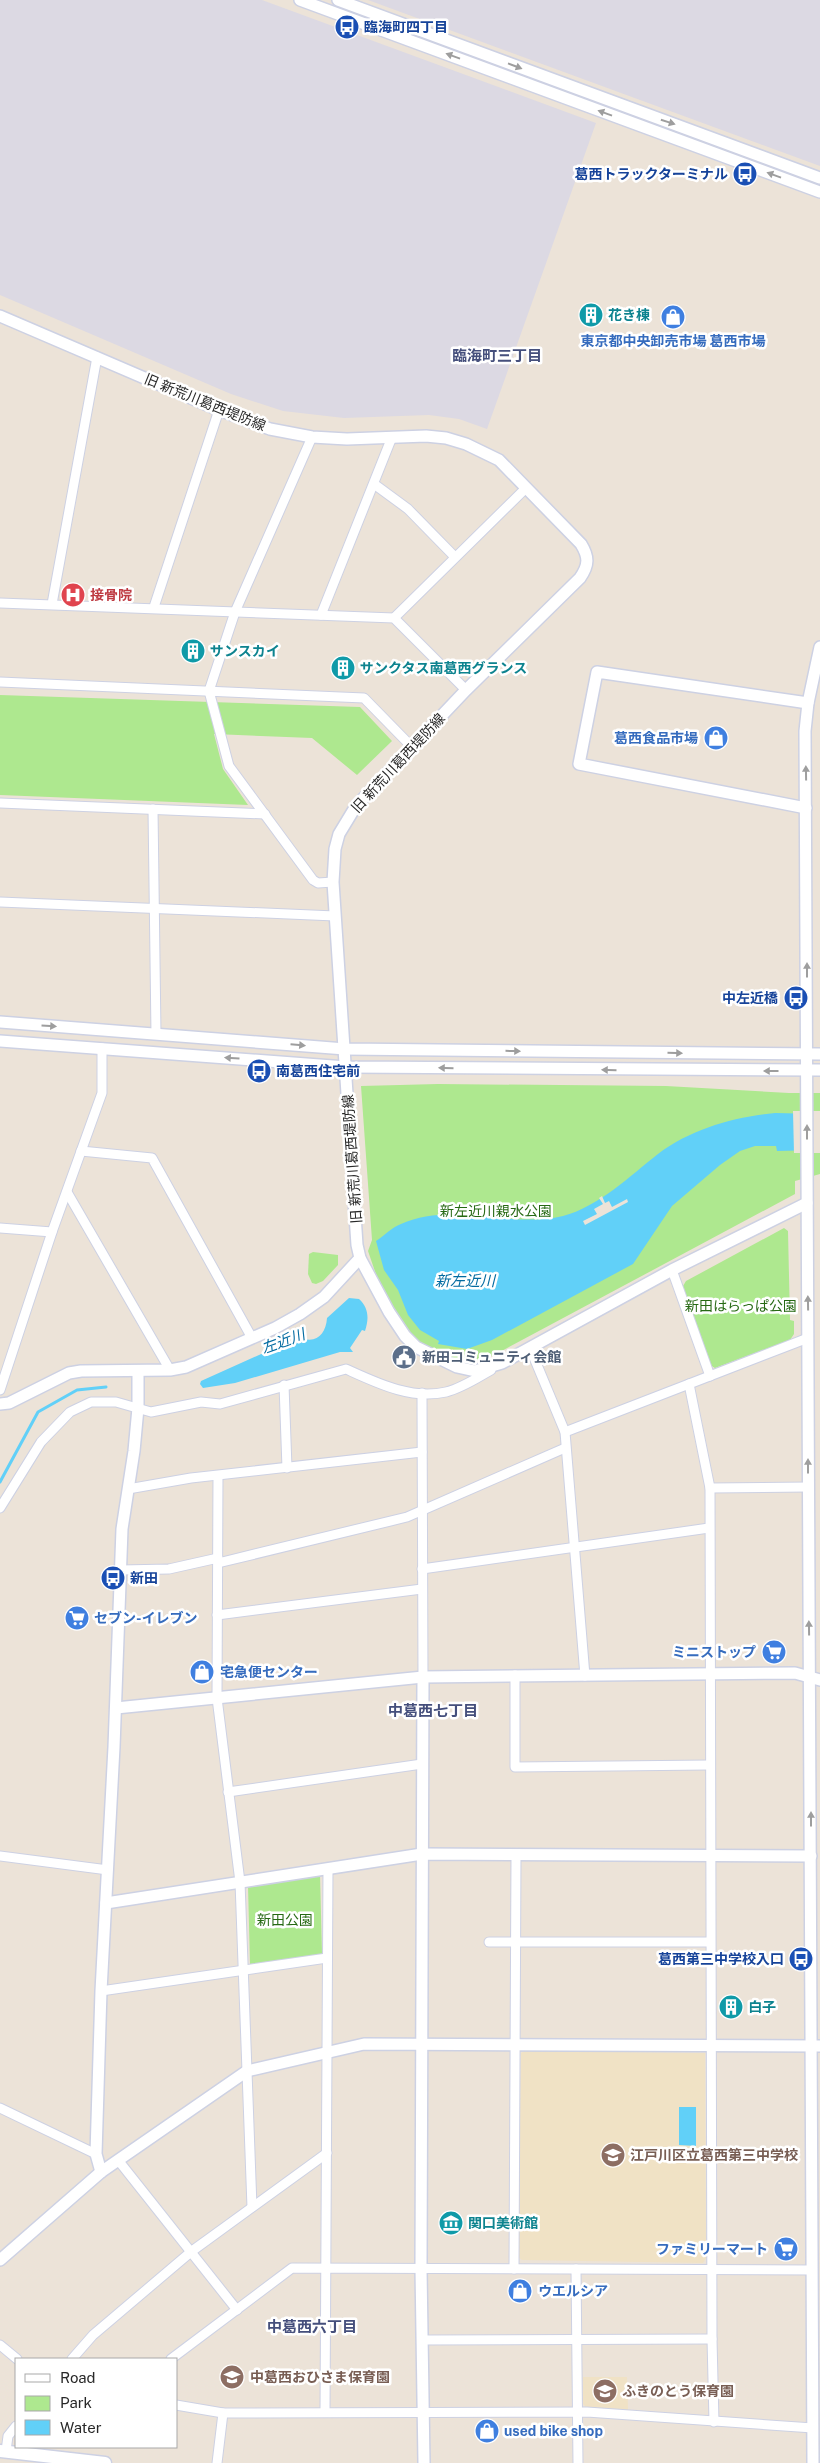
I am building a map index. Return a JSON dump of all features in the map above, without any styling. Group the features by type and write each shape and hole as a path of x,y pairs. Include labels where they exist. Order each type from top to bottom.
{"main road":[{"path":"3,2451 106,2463"}],"street":[{"path":"300,0 639,119 820,178"},
{"path":"338,0 820,192"},
{"name":"旧 新荒川葛西堤防線","path":"0,316 219,410 270,429 312,437 347,439 426,436 446,438 466,444 499,460 581,544 586,553 588,562 586,569 411,746 356,806 346,822 335,849 333,882 357,1245 360,1258 396,1325 416,1347 457,1367 475,1371 502,1363 672,1270 807,1203"},
{"path":"52,604 97,357"},
{"path":"154,607 219,410"},
{"path":"312,437 235,612 209,691 229,766 313,880 318,883 333,882"},
{"path":"321,615 392,437"},
{"path":"374,484 408,509 454,556"},
{"path":"394,618 454,556 526,488"},
{"path":"0,603 154,607 394,618 466,690"},
{"path":"813,2463 812,2270 816,2046 811,1856 815,1678 808,1487 806,731 808,703 820,647"},
{"path":"806,808 579,764 597,672 808,703"},
{"path":"0,682 364,698 411,746"},
{"path":"0,803 265,814"},
{"path":"153,809 156,1034"},
{"path":"0,902 336,916"},
{"path":"0,1022 345,1049 820,1054"},
{"path":"0,1041 346,1067 820,1070"},
{"path":"0,1390 52,1232 102,1093 102,1048"},
{"path":"81,1151 152,1158 252,1338"},
{"path":"67,1192 170,1370"},
{"path":"0,1228 52,1232"},
{"path":"0,1404 9,1403 69,1373 81,1371 170,1370 186,1367 252,1338 300,1314 324,1297 360,1258"},
{"path":"672,1270 710,1376"},
{"path":"565,1432 808,1338"},
{"path":"530,1348 565,1432 586,1676"},
{"path":"0,1508 41,1442 70,1412 91,1402 116,1402 151,1412 201,1402 220,1404 346,1369 380,1384 422,1393 446,1392 502,1363"},
{"path":"101,2172 96,2154 101,1991 116,1708 120,1570 122,1529 138,1408 138,1371"},
{"path":"689,1384 710,1488 708,1674 714,2422"},
{"path":"284,1385 287,1468"},
{"path":"422,1393 421,2269 424,2463"},
{"path":"120,1570 169,1570 218,1561 407,1518 565,1448"},
{"path":"128,1489 192,1478 422,1452"},
{"path":"218,1476 217,1698 240,1882 252,2207"},
{"path":"710,1488 808,1487"},
{"path":"422,1569 709,1528"},
{"path":"218,1615 422,1590"},
{"path":"116,1708 423,1677 795,1673 815,1678"},
{"path":"515,1675 515,1767 709,1765"},
{"path":"228,1792 422,1764"},
{"path":"106,1903 422,1854 516,1856 811,1856"},
{"path":"0,1856 108,1870"},
{"path":"514,2269 516,1856"},
{"path":"325,2412 328,1869"},
{"path":"489,1942 710,1942"},
{"path":"101,1991 327,1958"},
{"path":"0,2260 101,2172 247,2071 364,2044 816,2046"},
{"path":"0,2108 96,2154"},
{"path":"73,2358 93,2335 192,2251 327,2153"},
{"path":"118,2160 237,2310"},
{"path":"172,2358 292,2268 812,2270"},
{"path":"576,2269 578,2463"},
{"path":"422,2340 712,2339"},
{"path":"0,2345 16,2358"},
{"path":"178,2405 223,2413 325,2412 424,2414 578,2412 812,2428"},
{"path":"217,2463 223,2413"},
{"path":"3,2451 8,2436 15,2427"}],"shaded area":[{"path":"0,0 262,0 596,123 487,429 459,419 429,415 344,418 283,411 231,394 0,295"},
{"name":"葛西トラックターミナル","path":"368,0 820,0 820,166"},
{"name":"江戸川区立葛西第三中学校","path":"525,2051 705,2053 706,2258 703,2263 522,2260 518,2257 521,2053"},
{"name":"ふきのとう保育園","path":"583,2377 627,2377 628,2410 587,2408 583,2404"}],"green space":[{"path":"0,695 360,707 392,741 357,775 312,738 214,734 223,769 248,805 0,795"},
{"name":"新左近川親水公園","path":"438,1084 666,1086 820,1093 820,1174 795,1181 795,1194 496,1354 471,1363 458,1362 418,1343 407,1334 381,1289 368,1251 372,1240 361,1086"},
{"name":"新田はらっぱ公園","path":"784,1228 788,1231 790,1320 794,1321 794,1334 790,1340 715,1368 710,1365 683,1286 686,1281"},
{"path":"313,1252 338,1255 338,1265 323,1281 316,1284 312,1283 308,1274 309,1254"},
{"name":"新田公園","path":"320,1875 322,1954 250,1964 248,1886"}],"water":[{"name":"新左近川","path":"775,1113 820,1114 820,1150 777,1151 776,1146 755,1146 740,1151 720,1165 672,1206 633,1264 492,1340 467,1349 438,1344 439,1341 420,1330 408,1315 398,1290 384,1270 376,1241 398,1225 421,1218 441,1215 522,1220 563,1216 589,1206 625,1181 658,1154 684,1138 729,1121"},
{"path":"349,1298 359,1299 365,1306 367,1314 365,1331 362,1330 350,1348 353,1352 340,1352 235,1383 203,1388 200,1384 201,1381 299,1337 310,1340 315,1339 325,1329 327,1318"},
{"path":"679,2107 696,2107 696,2146 679,2145"}],"pier":[{"path":"793,1111 820,1111 820,1153 794,1153"},
{"path":"602,1196 605,1203 609,1201 612,1207 627,1199 628,1202 585,1225 583,1221 597,1214 594,1209 603,1204 599,1198"}],"waterway":[{"name":"左近川","path":"0,1482 38,1412 77,1390 106,1387"}],"place":[{"name":"臨海町四丁目","path":"347,27"},
{"name":"葛西トラックターミナル","path":"745,174"},
{"name":"花き棟","path":"591,315"},
{"name":"東京都中央卸売市場 葛西市場","path":"673,317"},
{"name":"接骨院","path":"73,595"},
{"name":"サンスカイ","path":"193,651"},
{"name":"サンクタス南葛西グランス","path":"343,668"},
{"name":"葛西食品市場","path":"716,738"},
{"name":"中左近橋","path":"796,998"},
{"name":"南葛西住宅前","path":"259,1071"},
{"name":"新田コミュニティ会館","path":"404,1357"},
{"name":"新田","path":"113,1578"},
{"name":"セブン-イレブン","path":"77,1618"},
{"name":"ミニストップ","path":"774,1652"},
{"name":"宅急便センター","path":"202,1672"},
{"name":"葛西第三中学校入口","path":"801,1959"},
{"name":"白子","path":"731,2007"},
{"name":"江戸川区立葛西第三中学校","path":"613,2155"},
{"name":"関口美術館","path":"451,2223"},
{"name":"ファミリーマート","path":"786,2249"},
{"name":"ウエルシア","path":"520,2291"},
{"name":"中葛西おひさま保育園","path":"232,2377"},
{"name":"ふきのとう保育園","path":"605,2391"},
{"name":"used bike shop","path":"487,2431"}],"district":[{"name":"臨海町三丁目","path":"497,355"},
{"name":"中葛西七丁目","path":"433,1710"},
{"name":"中葛西六丁目","path":"312,2326"}]}
